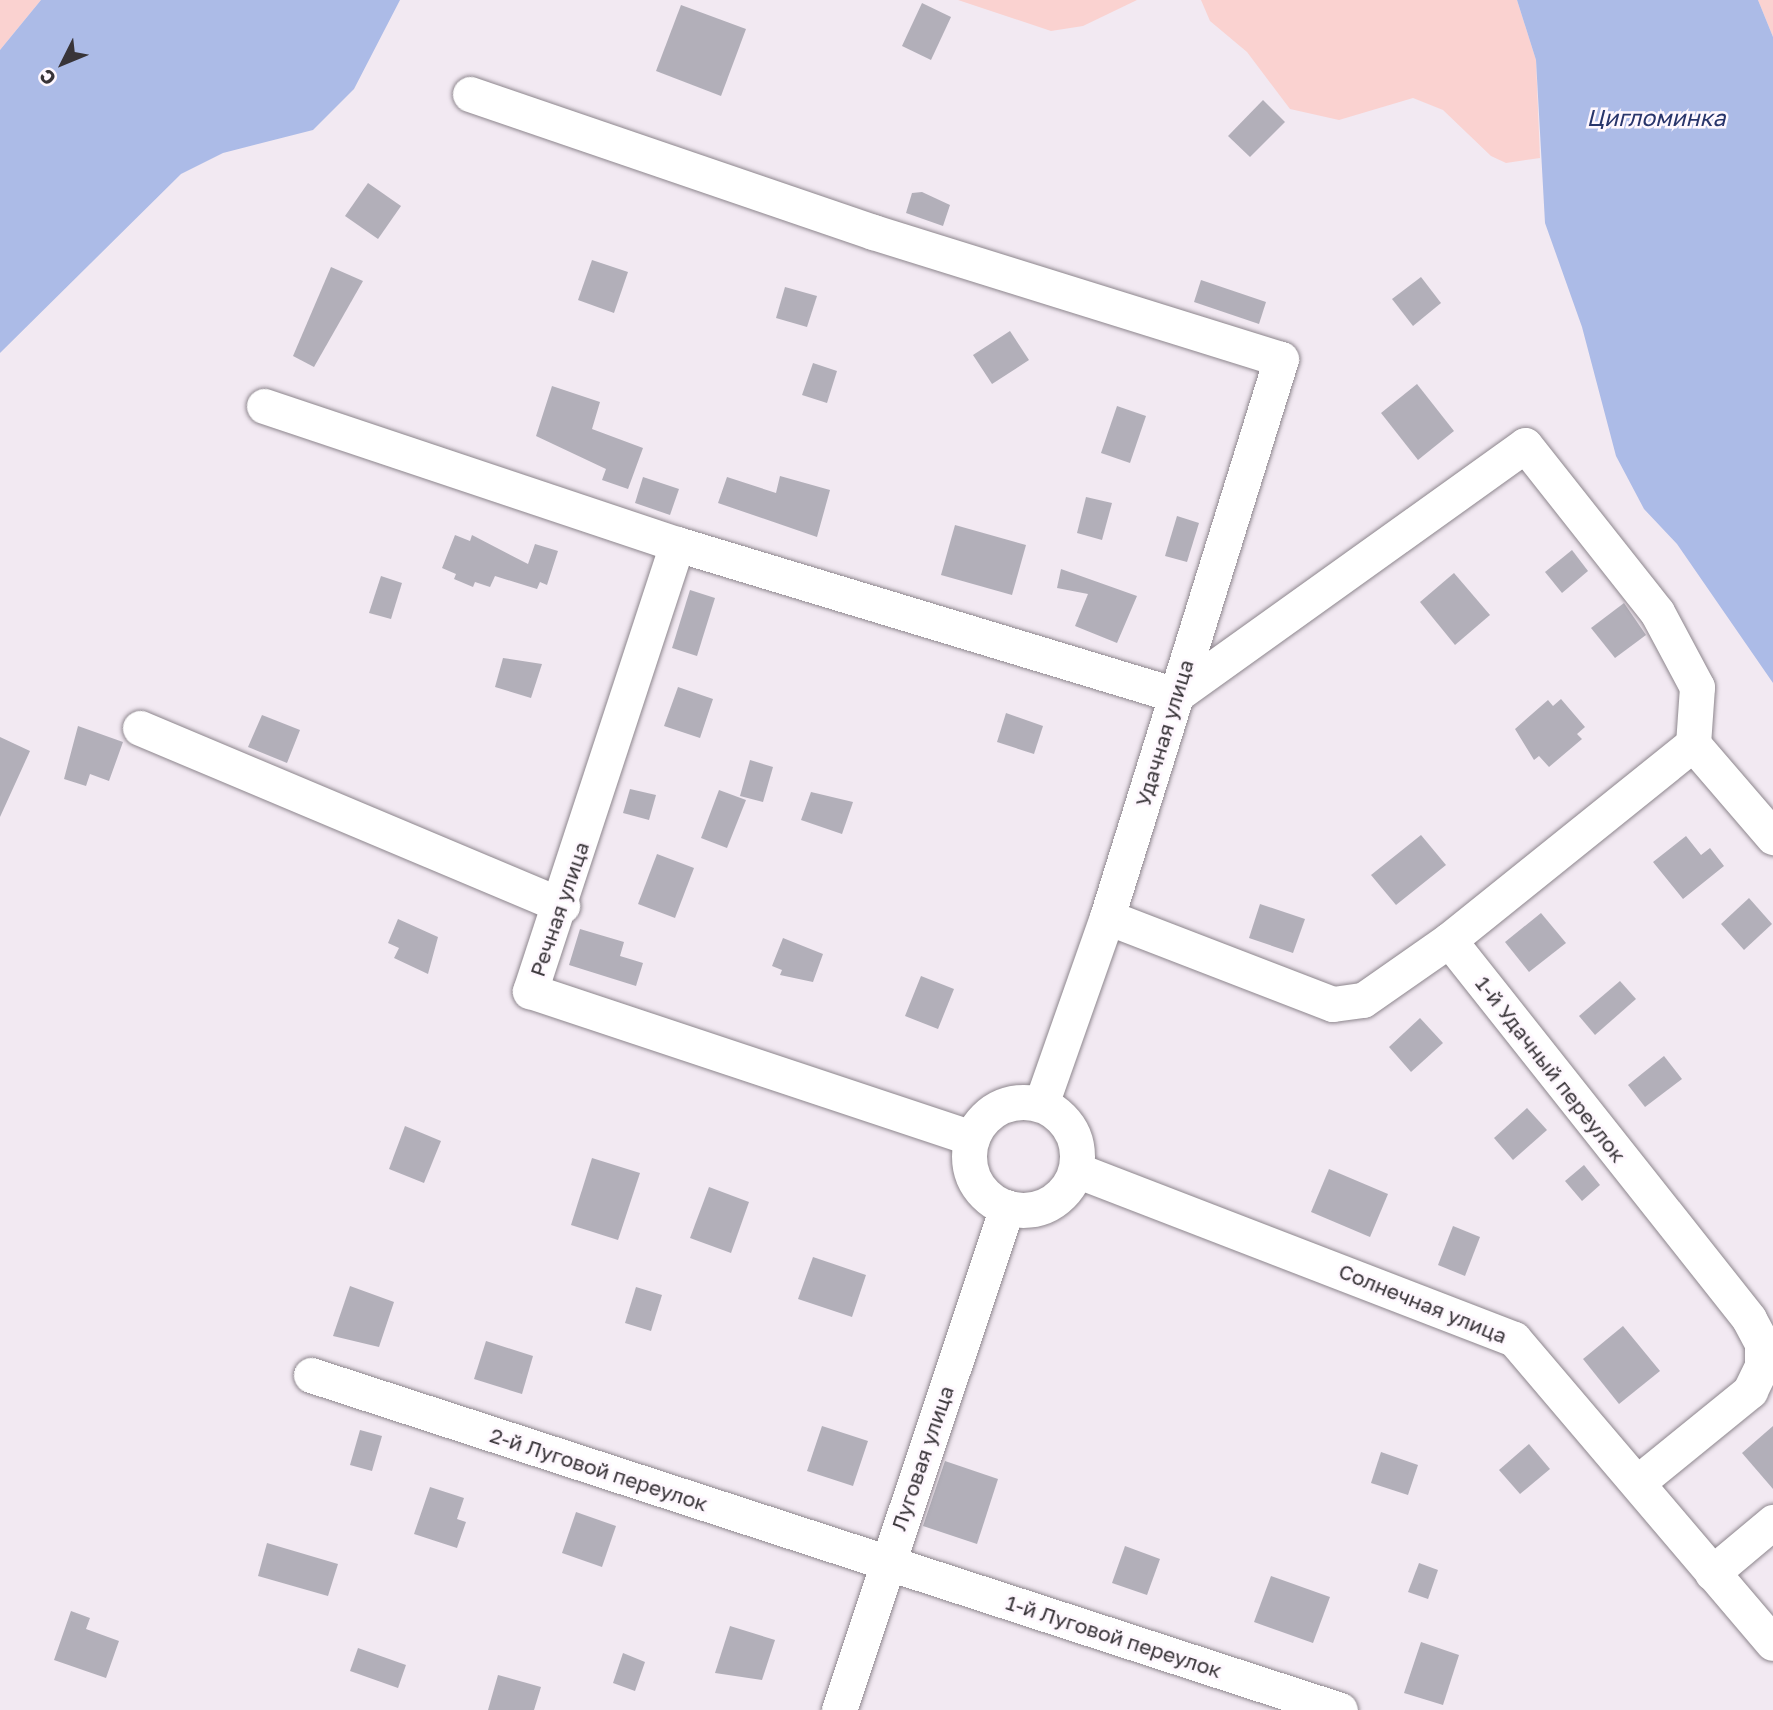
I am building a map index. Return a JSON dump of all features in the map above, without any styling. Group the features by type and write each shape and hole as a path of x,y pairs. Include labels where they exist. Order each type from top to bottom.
{"street":[{"name":"Удачная улица","path":"470,94 873,232 1281,359 1107,917 1041,1104"},
{"path":"264,405 677,544 1176,695 1525,445 1657,612 1697,687 1693,744 1773,837"},
{"name":"Речная улица","path":"677,544 562,905 530,991 972,1138"},
{"path":"140,727 562,905"},
{"path":"1107,917 1333,1004 1363,1000 1449,940 1693,744"},
{"name":"1-й Удачный переулок","path":"1449,940 1749,1319 1762,1343 1762,1366 1750,1391 1638,1482"},
{"path":"1041,1104 1071,1130 1076,1170 1063,1192 1042,1207 1007,1207 979,1188 969,1155 972,1138 1000,1107 1041,1104"},
{"name":"Солнечная улица","path":"1076,1170 1514,1339 1773,1643"},
{"name":"Луговая улица","path":"839,1710 1007,1207"},
{"name":"2-й Луговой переулок","path":"311,1375 887,1562"},
{"path":"1712,1573 1773,1522"},
{"name":"1-й Луговой переулок","path":"887,1562 1340,1710"}],"shaded area":[{"path":"0,0 41,0 0,50"},
{"path":"958,0 1137,0 1083,26 1051,31"},
{"path":"1201,0 1517,0 1536,60 1540,158 1506,163 1491,156 1443,110 1413,98 1339,120 1290,109 1247,52 1210,21"},
{"path":"1758,0 1773,0 1773,37"}],"water":[{"path":"41,0 400,0 354,89 313,130 223,153 181,174 0,353 0,50"},
{"name":"Цигломинка","path":"1517,0 1758,0 1773,37 1773,683 1677,544 1644,509 1616,456 1582,327 1545,223 1536,60"}],"building":[{"path":"922,3 951,17 931,60 902,46"},
{"path":"681,5 746,29 721,96 656,71"},
{"path":"1263,100 1285,122 1250,157 1228,136"},
{"path":"368,183 401,206 378,239 345,216"},
{"path":"922,192 950,205 943,226 906,213 912,193"},
{"path":"592,260 628,272 614,313 578,300"},
{"path":"331,267 363,281 314,367 293,356"},
{"path":"1421,277 1441,303 1413,326 1392,299"},
{"path":"1201,280 1266,302 1259,324 1194,302"},
{"path":"785,287 817,296 807,327 776,318"},
{"path":"1010,331 1029,360 992,384 973,355"},
{"path":"813,363 837,371 827,403 802,395"},
{"path":"1417,384 1454,431 1418,460 1381,413"},
{"path":"552,386 600,402 592,429 643,448 628,489 602,480 606,469 536,436"},
{"path":"1117,406 1146,416 1130,463 1101,453"},
{"path":"780,476 830,490 817,537 718,503 727,477 776,493"},
{"path":"643,477 679,489 670,515 635,503"},
{"path":"1086,497 1112,503 1102,540 1077,533"},
{"path":"1177,516 1199,523 1187,562 1165,556"},
{"path":"955,525 1026,545 1012,595 941,575"},
{"path":"455,535 470,541 472,535 528,564 535,544 558,551 547,585 540,582 537,589 495,576 490,587 475,582 473,587 454,579 456,574 442,568"},
{"path":"1572,550 1588,571 1562,593 1545,572"},
{"path":"1061,569 1137,596 1117,643 1075,626 1088,594 1057,588"},
{"path":"1454,573 1490,615 1455,645 1420,602"},
{"path":"381,576 402,583 391,619 369,613"},
{"path":"690,590 715,598 697,656 672,648"},
{"path":"1624,603 1646,635 1615,658 1591,628"},
{"path":"503,658 542,664 531,698 495,687"},
{"path":"678,687 713,699 700,738 664,726"},
{"path":"1561,699 1585,727 1577,734 1582,739 1549,767 1539,756 1534,760 1515,729 1548,700 1553,706"},
{"path":"1006,713 1043,726 1034,754 997,742"},
{"path":"262,715 300,730 287,763 248,747"},
{"path":"78,726 123,742 109,781 90,774 86,786 64,779"},
{"path":"0,737 30,751 0,817"},
{"path":"750,760 773,767 763,802 740,796"},
{"path":"630,789 656,795 649,820 623,813"},
{"path":"719,790 746,800 727,848 701,838"},
{"path":"811,792 853,802 842,834 801,820"},
{"path":"1421,835 1446,865 1396,905 1371,875"},
{"path":"1686,836 1701,855 1710,848 1724,866 1683,899 1653,862"},
{"path":"657,854 694,868 675,918 638,904"},
{"path":"1749,898 1772,924 1744,950 1721,924"},
{"path":"1260,904 1305,919 1293,953 1249,938"},
{"path":"1541,913 1566,943 1529,972 1505,942"},
{"path":"398,919 438,937 428,974 394,958 399,948 388,943"},
{"path":"580,929 624,942 620,956 643,963 636,986 569,965"},
{"path":"783,938 823,954 813,982 780,975 782,970 772,966"},
{"path":"921,976 954,989 938,1029 905,1016"},
{"path":"1620,981 1636,999 1595,1035 1579,1016"},
{"path":"1420,1018 1443,1043 1411,1072 1389,1047"},
{"path":"1664,1056 1682,1079 1645,1107 1628,1085"},
{"path":"1527,1108 1547,1130 1513,1160 1494,1138"},
{"path":"405,1126 441,1141 424,1183 389,1169"},
{"path":"592,1158 640,1173 618,1240 571,1225"},
{"path":"1584,1165 1600,1185 1582,1201 1565,1181"},
{"path":"1329,1169 1388,1194 1370,1237 1311,1212"},
{"path":"709,1187 749,1202 731,1253 690,1238"},
{"path":"1453,1226 1480,1237 1465,1276 1438,1265"},
{"path":"813,1257 866,1275 852,1317 798,1299"},
{"path":"350,1286 394,1302 379,1347 333,1336"},
{"path":"636,1287 662,1295 651,1331 625,1323"},
{"path":"1623,1326 1660,1371 1619,1404 1583,1359"},
{"path":"486,1341 533,1356 522,1394 474,1379"},
{"path":"822,1426 868,1441 853,1486 807,1471"},
{"path":"1773,1426 1773,1489 1742,1453"},
{"path":"360,1430 382,1436 372,1471 350,1465"},
{"path":"1529,1444 1550,1469 1520,1494 1499,1470"},
{"path":"1381,1452 1418,1465 1408,1495 1371,1483"},
{"path":"945,1461 998,1479 977,1544 923,1526"},
{"path":"430,1487 464,1498 457,1519 466,1522 457,1548 414,1534"},
{"path":"576,1512 616,1526 602,1567 562,1553"},
{"path":"267,1543 338,1564 328,1596 258,1576"},
{"path":"1125,1546 1160,1559 1147,1595 1112,1583"},
{"path":"1419,1563 1438,1570 1428,1599 1408,1592"},
{"path":"1271,1576 1330,1597 1313,1643 1254,1622"},
{"path":"71,1611 90,1618 86,1629 119,1641 106,1678 54,1660"},
{"path":"730,1626 775,1640 762,1680 715,1673"},
{"path":"1421,1642 1459,1655 1443,1705 1404,1693"},
{"path":"358,1648 406,1665 398,1688 350,1671"},
{"path":"623,1653 645,1662 635,1691 613,1683"},
{"path":"498,1675 541,1687 534,1710 488,1710"}]}
